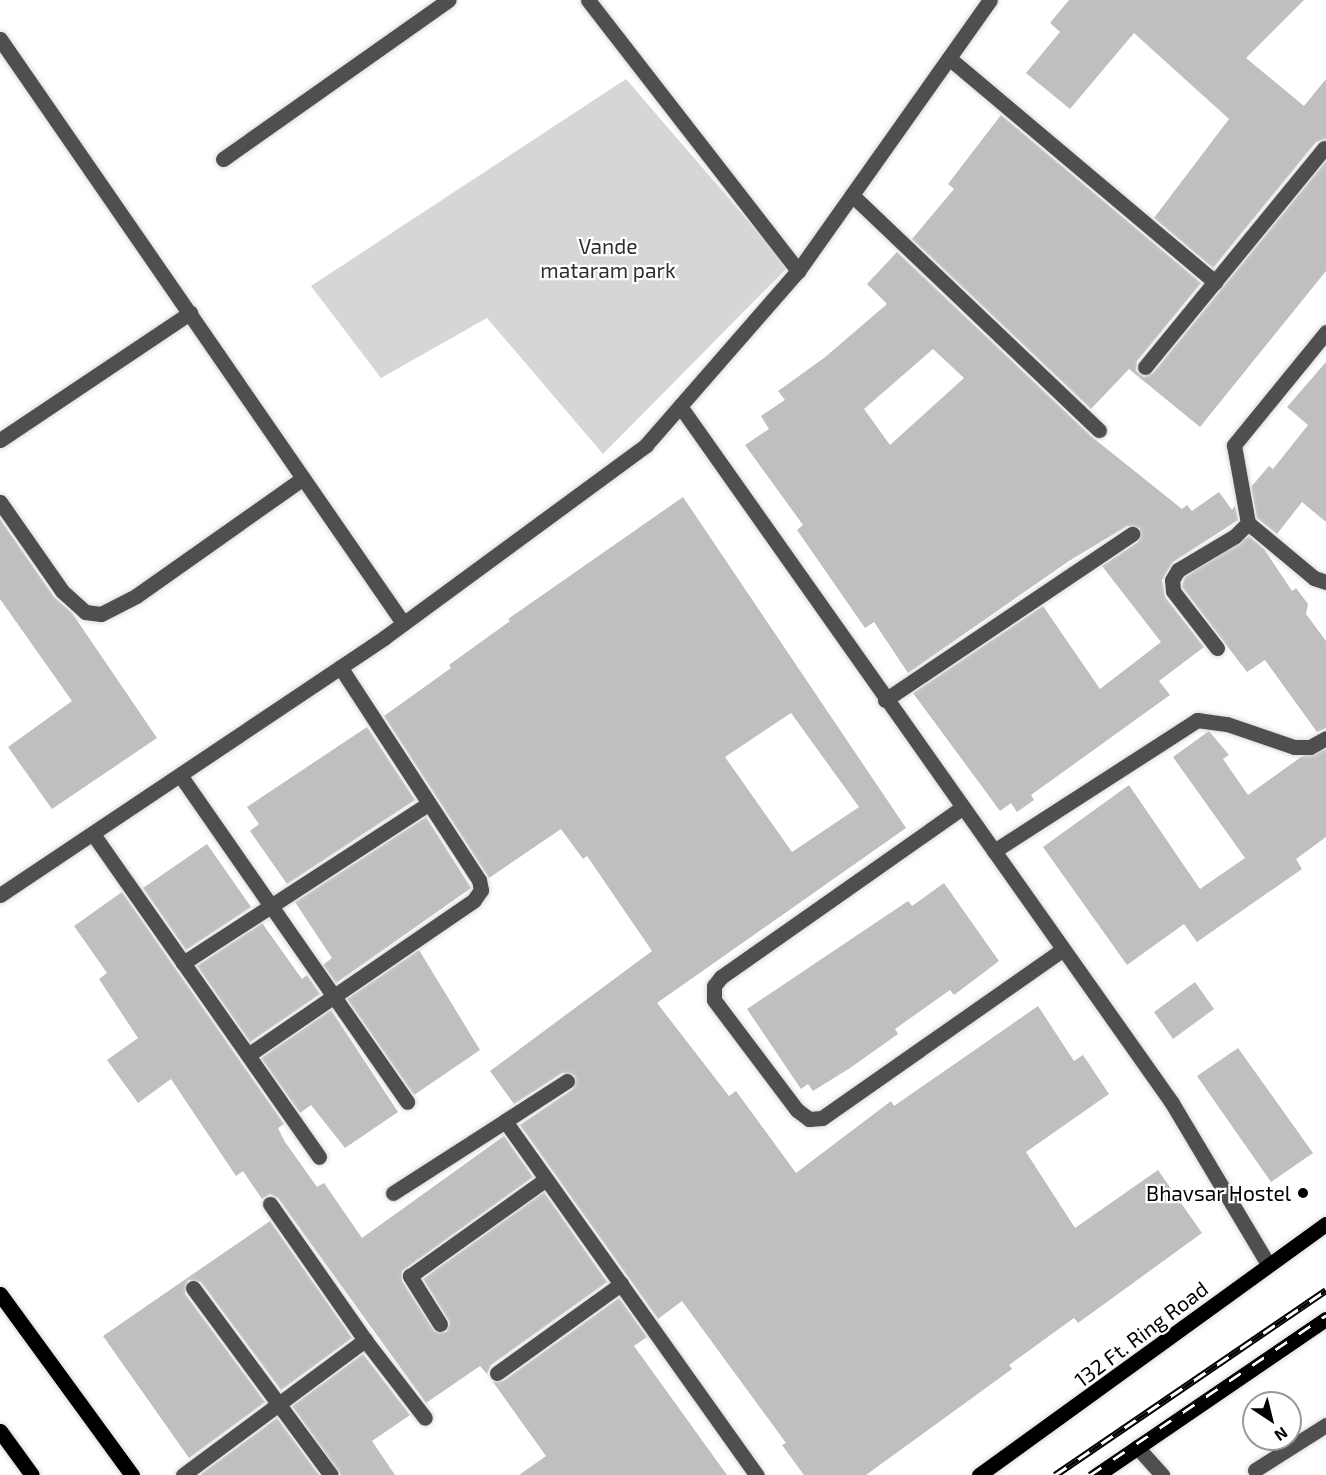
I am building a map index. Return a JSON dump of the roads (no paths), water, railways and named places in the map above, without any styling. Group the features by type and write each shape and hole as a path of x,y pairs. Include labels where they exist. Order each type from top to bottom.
{"main road":[{"name":"132 Ft. Ring Road","path":"979,1475 1095,1395 1268,1264 1326,1224"},
{"path":"0,1294 132,1475"},
{"path":"1097,1475 1326,1318"},
{"path":"0,1431 32,1475"}],"street":[{"path":"223,159 448,0"},
{"path":"588,0 798,271"},
{"path":"0,895 404,623 646,445 798,271 990,0"},
{"path":"0,39 404,623"},
{"path":"949,58 1215,282"},
{"path":"1145,367 1324,148"},
{"path":"852,195 1099,430"},
{"path":"0,440 190,314"},
{"path":"1326,332 1234,445 1248,523 1314,578 1326,582"},
{"path":"680,406 885,700 1172,1103 1268,1264"},
{"path":"0,502 62,591 85,612 101,614 136,596 303,478"},
{"path":"1217,648 1173,591 1172,580 1178,570 1235,536 1248,523"},
{"path":"885,700 1132,534"},
{"path":"248,1055 474,900 481,890 479,879 340,667"},
{"path":"994,851 1197,720 1227,724 1294,747 1310,747 1326,738"},
{"path":"180,775 407,1102"},
{"path":"183,963 429,803"},
{"path":"963,807 721,977 714,986 714,1000 797,1110 809,1119 822,1118 1063,949"},
{"path":"93,834 319,1157"},
{"path":"393,1193 567,1082"},
{"path":"505,1121 757,1475"},
{"path":"440,1324 410,1276 546,1179"},
{"path":"270,1204 424,1418"},
{"path":"497,1373 621,1284"},
{"path":"193,1288 331,1475"},
{"path":"183,1475 366,1340"},
{"path":"1255,1470 1326,1425"},
{"path":"1137,1447 1162,1475"}],"railway":[{"path":"1055,1475 1326,1290"},
{"path":"1090,1475 1326,1315"}],"place":[{"name":"Bhavsar Hostel","path":"1303,1193"}],"park label":[{"name":"Vande mataram park","path":"608,258"}]}
